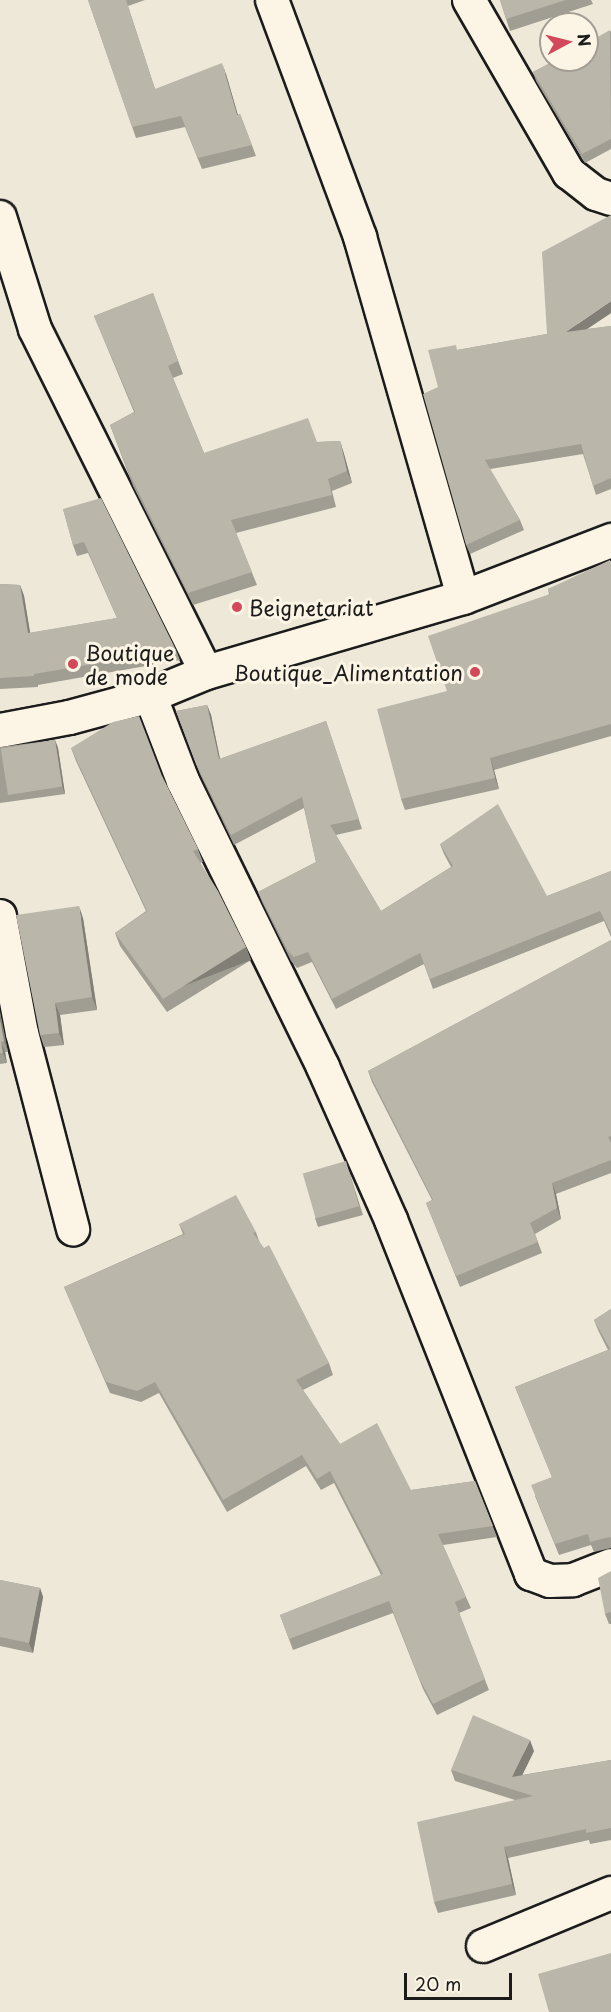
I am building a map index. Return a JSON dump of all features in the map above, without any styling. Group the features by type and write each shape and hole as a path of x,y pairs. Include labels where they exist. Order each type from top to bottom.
{"main road":[{"path":"0,730 69,717 150,695 206,672 463,597 611,540"}],"street":[{"path":"272,0 360,237 463,597"},
{"path":"469,0 569,173 596,194 611,199"},
{"path":"0,217 35,328 206,672"},
{"path":"150,695 183,781 323,1067 391,1220 531,1574 550,1581 573,1580 611,1565"},
{"path":"0,916 22,1033 73,1228"},
{"path":"483,1946 611,1893"}],"building":[{"path":"88,0 126,0 155,89 222,63 237,115 240,114 252,145 198,158 181,116 132,127"},
{"path":"500,0 566,0 506,19"},
{"path":"610,30 611,139 582,154 533,72 539,69 539,72 599,72 599,36"},
{"path":"611,215 611,301 566,332 611,326 611,478 593,486 581,444 485,460 520,520 466,545 423,394 438,387 428,350 456,345 457,350 547,334 542,252"},
{"path":"153,293 178,361 168,366 204,453 308,418 317,442 340,441 347,471 328,479 332,495 231,520 252,572 188,593 129,473 110,425 135,412 94,316"},
{"path":"101,498 176,650 34,674 34,676 0,678 0,584 20,585 28,633 117,618 84,542 73,545 63,509"},
{"path":"610,560 611,724 490,758 495,778 401,799 377,709 447,691 428,636 550,594 548,589"},
{"path":"207,705 219,759 326,721 359,819 330,825 381,911 453,866 440,844 498,804 547,896 611,871 611,933 600,911 430,979 420,953 332,999 308,952 294,957 288,951 258,892 316,862 302,797 231,835 196,764 176,711"},
{"path":"139,716 162,776 198,849 193,851 218,891 246,947 163,999 115,933 147,911 71,748 113,722"},
{"path":"55,740 62,786 8,795 1,749"},
{"path":"79,906 92,997 55,1003 59,1033 40,1035 16,915"},
{"path":"611,940 611,1136 608,1137 611,1143 611,1160 552,1183 557,1208 530,1223 538,1242 456,1276 426,1203 433,1200 368,1071"},
{"path":"0,1020 4,1041 1,1042 3,1053 0,1053"},
{"path":"346,1161 359,1206 316,1219 303,1173"},
{"path":"236,1195 256,1232 253,1233 264,1248 269,1245 329,1363 296,1380 340,1444 377,1423 411,1490 475,1481 493,1526 438,1534 466,1597 455,1602 485,1679 433,1704 419,1678 389,1601 289,1639 280,1615 383,1574 330,1471 317,1479 302,1455 223,1500 155,1382 137,1391 106,1382 64,1287 185,1234 179,1224"},
{"path":"611,1309 611,1538 590,1542 588,1534 555,1544 531,1485 552,1477 515,1387 610,1349 594,1320"},
{"path":"611,1571 611,1612 605,1614 598,1578"},
{"path":"0,1580 40,1588 29,1643 0,1637"},
{"path":"473,1715 530,1740 512,1777 611,1760 611,1828 586,1833 586,1829 504,1847 512,1884 434,1902 417,1822 533,1796 451,1770"},
{"path":"611,1953 611,2012 549,2012 538,1974"}],"place":[{"name":"Beignetariat","path":"237,607"},
{"name":"Boutique de mode","path":"73,664"},
{"name":"Boutique_Alimentation","path":"475,672"}]}
